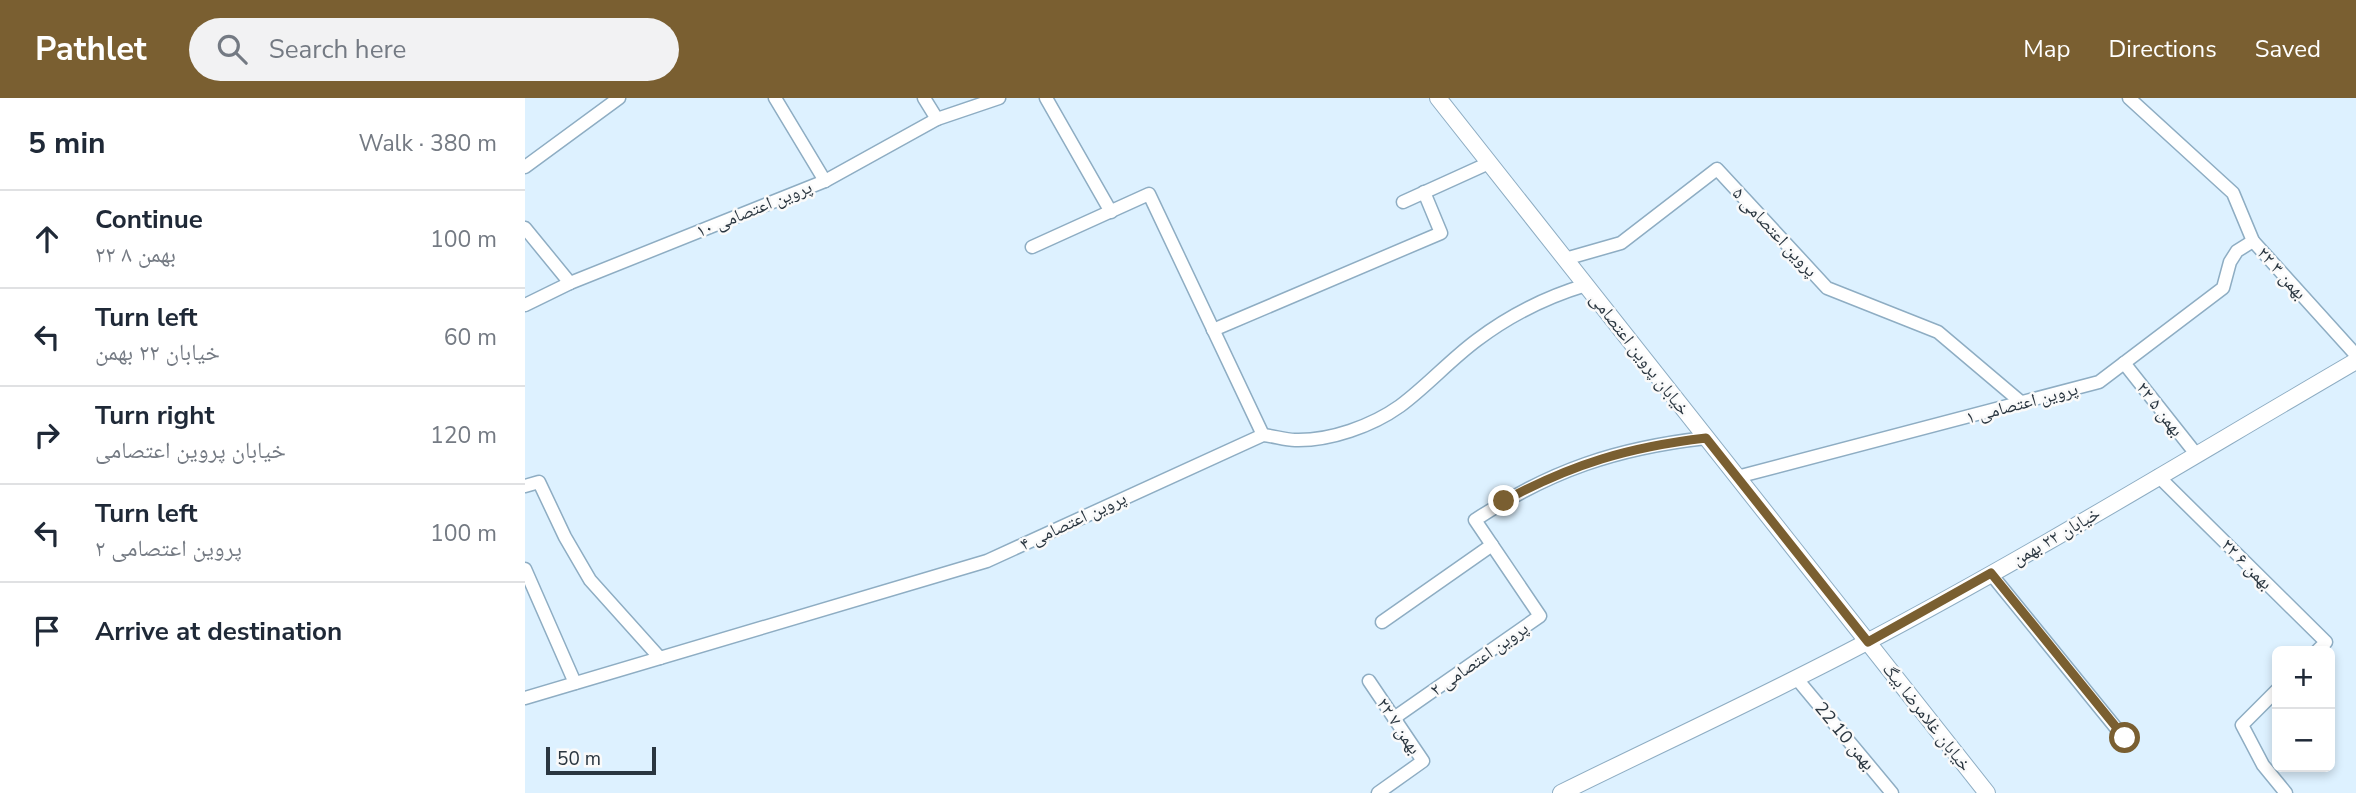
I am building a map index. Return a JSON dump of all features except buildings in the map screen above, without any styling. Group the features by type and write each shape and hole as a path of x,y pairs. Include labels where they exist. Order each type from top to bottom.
{"main road":[{"name":"خیابان پروین اعتصامی","path":"1438,98 1868,642"},
{"name":"خیابان ۲۲ بهمن","path":"1561,793 1868,642 2356,361"},
{"name":"خیابان غلامرضا بیگ","path":"1868,642 1987,793"}],"street":[{"path":"525,167 618,98"},
{"path":"775,98 825,181"},
{"path":"924,98 937,119"},
{"name":"پروین اعتصامی ۱۰","path":"525,304 570,283 825,181 937,119 999,98"},
{"path":"1047,98 1111,212"},
{"name":"۲۲ بهمن ۳","path":"2129,98 2233,193 2253,241 2356,355"},
{"path":"1403,202 1489,163"},
{"name":"پروین اعتصامی ۵","path":"1565,259 1621,243 1717,169 1827,288 1938,331 2022,403"},
{"path":"1213,330 1441,233 1424,192"},
{"path":"1032,247 1149,194 1263,435 1294,440 1331,436 1366,425 1398,407 1475,341 1514,314 1556,294 1585,285"},
{"path":"525,228 570,283"},
{"name":"پروین اعتصامی ۱","path":"1737,477 2099,383 2223,288 2229,262 2237,251 2253,241"},
{"name":"۲۲ بهمن ۵","path":"2125,363 2196,454"},
{"name":"پروین اعتصامی ۴","path":"525,698 987,561 1263,435"},
{"name":"پروین اعتصامی ۲","path":"1394,718 1540,616 1475,520 1541,481 1581,464 1664,443 1706,438"},
{"name":"۲۲ بهمن ۶","path":"2158,476 2326,642 2322,646"},
{"path":"525,486 539,482 565,537 590,580 660,658"},
{"path":"1382,622 1492,545"},
{"path":"525,569 575,683"},
{"path":"1991,573 2125,738"},
{"name":"22 بهمن 10","path":"1797,679 1892,793"},
{"name":"۲۲ بهمن ۷","path":"1369,681 1423,761 1378,793"},
{"path":"2272,695 2242,725 2263,765 2286,793"}],"route":[{"path":"1504,501 1581,464 1664,443 1706,438 1868,642 1991,573 2125,738"}]}
